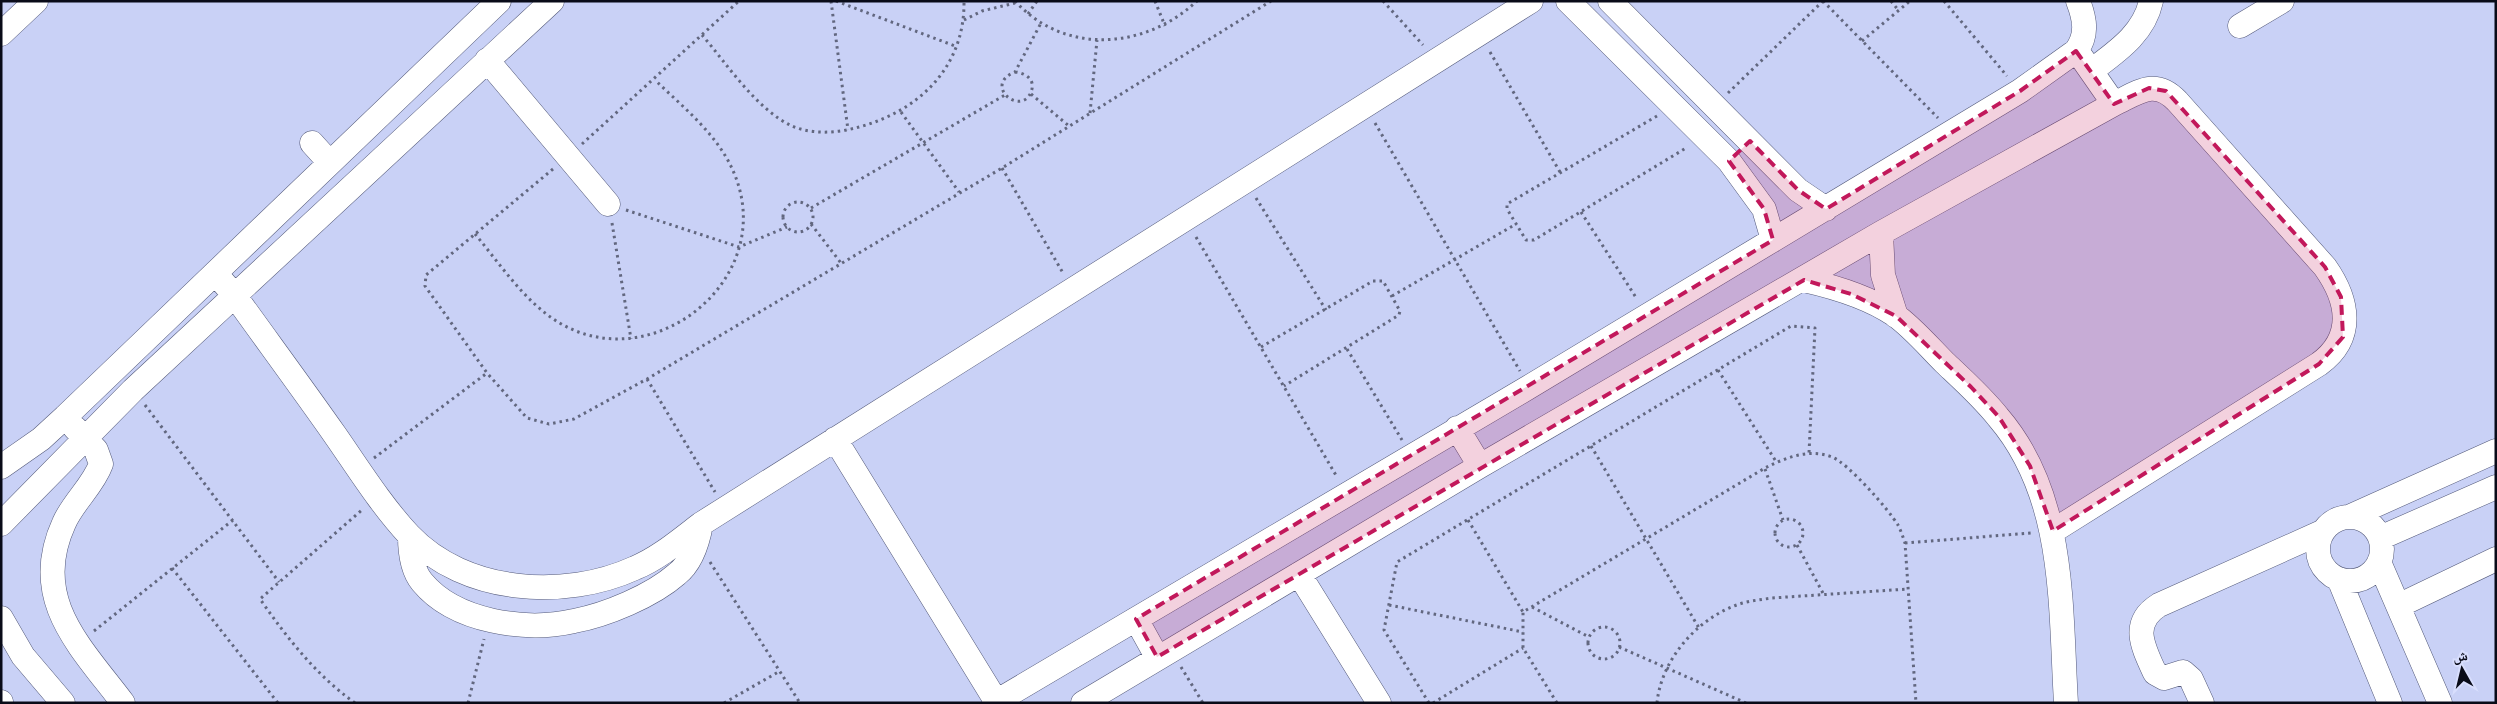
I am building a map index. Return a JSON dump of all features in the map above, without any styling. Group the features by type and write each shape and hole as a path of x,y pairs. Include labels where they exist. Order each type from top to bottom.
{"street":[{"path":"1,34 36,1"},
{"path":"1,467 41,439 65,417 499,1"},
{"path":"1,524 133,390 552,1"},
{"path":"216,274 235,296 358,470 410,536 437,557 468,573 510,585 535,588 570,587 604,580 636,568 699,533 725,509 1531,1"},
{"path":"1568,1 1703,138 1729,161 1764,210 1773,240"},
{"path":"1610,1 1798,190 1826,209"},
{"path":"835,440 995,702 1529,387 2020,91 2076,51 2082,43 2085,29 2078,1"},
{"path":"2091,71 2122,48 2135,34 2145,19 2151,1"},
{"path":"2240,26 2282,1"},
{"path":"2076,51 2114,104"},
{"path":"487,60 608,204"},
{"path":"1082,703 1163,653 1480,466 1804,280 1881,233 2114,104 2149,88 2166,91 2326,267 2341,297 2343,337 2337,348 2318,364 2053,531"},
{"path":"407,89 428,115"},
{"path":"1729,161 1750,142"},
{"path":"312,143 330,162"},
{"path":"1881,233 1883,276 1896,316"},
{"path":"1804,280 1851,294 1896,316 1971,388 1999,417 2013,437 2030,466 2043,497 2053,531 2058,564 2066,703"},
{"path":"65,417 99,454 101,464 65,520 56,543 51,565 55,599 62,619 78,644 123,703"},
{"path":"1457,428 1480,466"},
{"path":"2202,703 2191,680 2183,672 2164,678 2155,673 2140,631 2143,620 2150,611 2322,532 2334,521 2349,517 2496,450"},
{"path":"2436,478 2449,507"},
{"path":"2380,538 2496,487"},
{"path":"2322,532 2318,548 2321,563 2325,570 2339,579 2358,580 2366,576 2379,562 2381,554 2380,538 2371,525 2364,520 2349,517"},
{"path":"410,536 411,558 421,581 439,599 452,606 490,619 544,625 573,622 600,614 653,589 678,574 699,533"},
{"path":"2398,606 2496,559"},
{"path":"2379,562 2440,703"},
{"path":"1299,574 1379,703"},
{"path":"2339,579 2390,703"},
{"path":"1,618 23,656 63,703"},
{"path":"1136,619 1163,653"}],"path":[{"path":"739,1 655,80 426,275 424,280 425,286 487,373 527,418 549,424 574,419 647,379 1002,168 1272,1"},
{"path":"831,1 848,130"},
{"path":"836,1 955,46"},
{"path":"702,35 762,104 777,117 793,126 812,131 848,130 876,123 901,112 922,96 935,82 946,67 955,46 964,20 964,1"},
{"path":"1028,14 1036,1"},
{"path":"1155,1 1165,26"},
{"path":"964,20 982,11 1015,2 1028,14 1041,22 1078,37 1097,40 1128,38 1165,26 1197,1"},
{"path":"1383,1 1437,60"},
{"path":"1715,106 1823,1 1952,132"},
{"path":"1892,1 1900,11"},
{"path":"1862,41 1910,1"},
{"path":"1944,1 2020,91"},
{"path":"1015,72 1041,22"},
{"path":"1479,34 1560,172"},
{"path":"1090,114 1097,40"},
{"path":"1015,72 1024,73 1030,78 1033,86 1031,94 1023,101 1013,101 1005,95 1002,88 1008,74 1015,72"},
{"path":"475,234 539,309 559,323 590,335 606,338 631,338 652,335 671,328 704,306 729,274 739,247 743,225 742,202 737,180 728,159 716,140 655,80"},
{"path":"1031,94 1069,126"},
{"path":"811,208 1005,95"},
{"path":"1365,106 1529,387"},
{"path":"1673,107 1508,204 1507,209 1526,240 1530,241 1703,138"},
{"path":"901,112 960,192"},
{"path":"1002,168 1072,290"},
{"path":"1246,181 1326,310"},
{"path":"796,202 804,203 811,208 813,216 811,224 804,231 795,232 787,227 784,220 784,212 789,205 796,202"},
{"path":"631,338 608,204 739,247 787,227"},
{"path":"1580,212 1647,315"},
{"path":"1185,219 1348,494"},
{"path":"811,224 841,263"},
{"path":"1392,296 1516,224"},
{"path":"1261,347 1378,280 1383,281 1392,296 1400,311 1399,316 1284,386"},
{"path":"1523,648 1431,703 1384,630 1398,562 1791,326 1816,328 1809,454"},
{"path":"1347,349 1412,456"},
{"path":"1718,370 1777,462"},
{"path":"358,470 487,373"},
{"path":"647,379 725,509"},
{"path":"133,390 279,582"},
{"path":"1591,446 1648,539 1699,628"},
{"path":"1522,612 1777,462 1809,454 1833,457 1843,464 1885,507 1899,526 1905,543 1916,703"},
{"path":"1765,468 1783,520"},
{"path":"355,703 315,671 288,639 260,599 378,496"},
{"path":"78,644 233,520"},
{"path":"1468,520 1522,612 1523,648 1557,703"},
{"path":"1783,520 1795,520 1802,529 1801,541 1797,545 1785,547 1776,540 1775,528 1783,520"},
{"path":"1905,543 2053,531"},
{"path":"699,533 800,703"},
{"path":"1797,545 1824,594"},
{"path":"172,568 278,703"},
{"path":"1657,703 1667,668 1678,649 1699,628 1723,611 1753,600 1908,589"},
{"path":"1389,605 1523,632"},
{"path":"1531,607 1589,637"},
{"path":"468,703 490,619"},
{"path":"1599,628 1612,630 1617,635 1619,647 1611,657 1598,658 1589,650 1589,637 1599,628"},
{"path":"1619,647 1746,703"},
{"path":"1163,653 1203,703"},
{"path":"724,703 780,671"}],"highlighted area":[{"path":"2076,51 2114,104 2149,88 2166,91 2177,101 2325,267 2341,297 2343,337 2319,364 2053,531 2030,466 1999,417 1971,387 1896,316 1851,294 1804,280 1157,657 1136,619 1773,240 1764,209 1729,161 1750,141 1798,190 1826,209 2020,91"}]}
